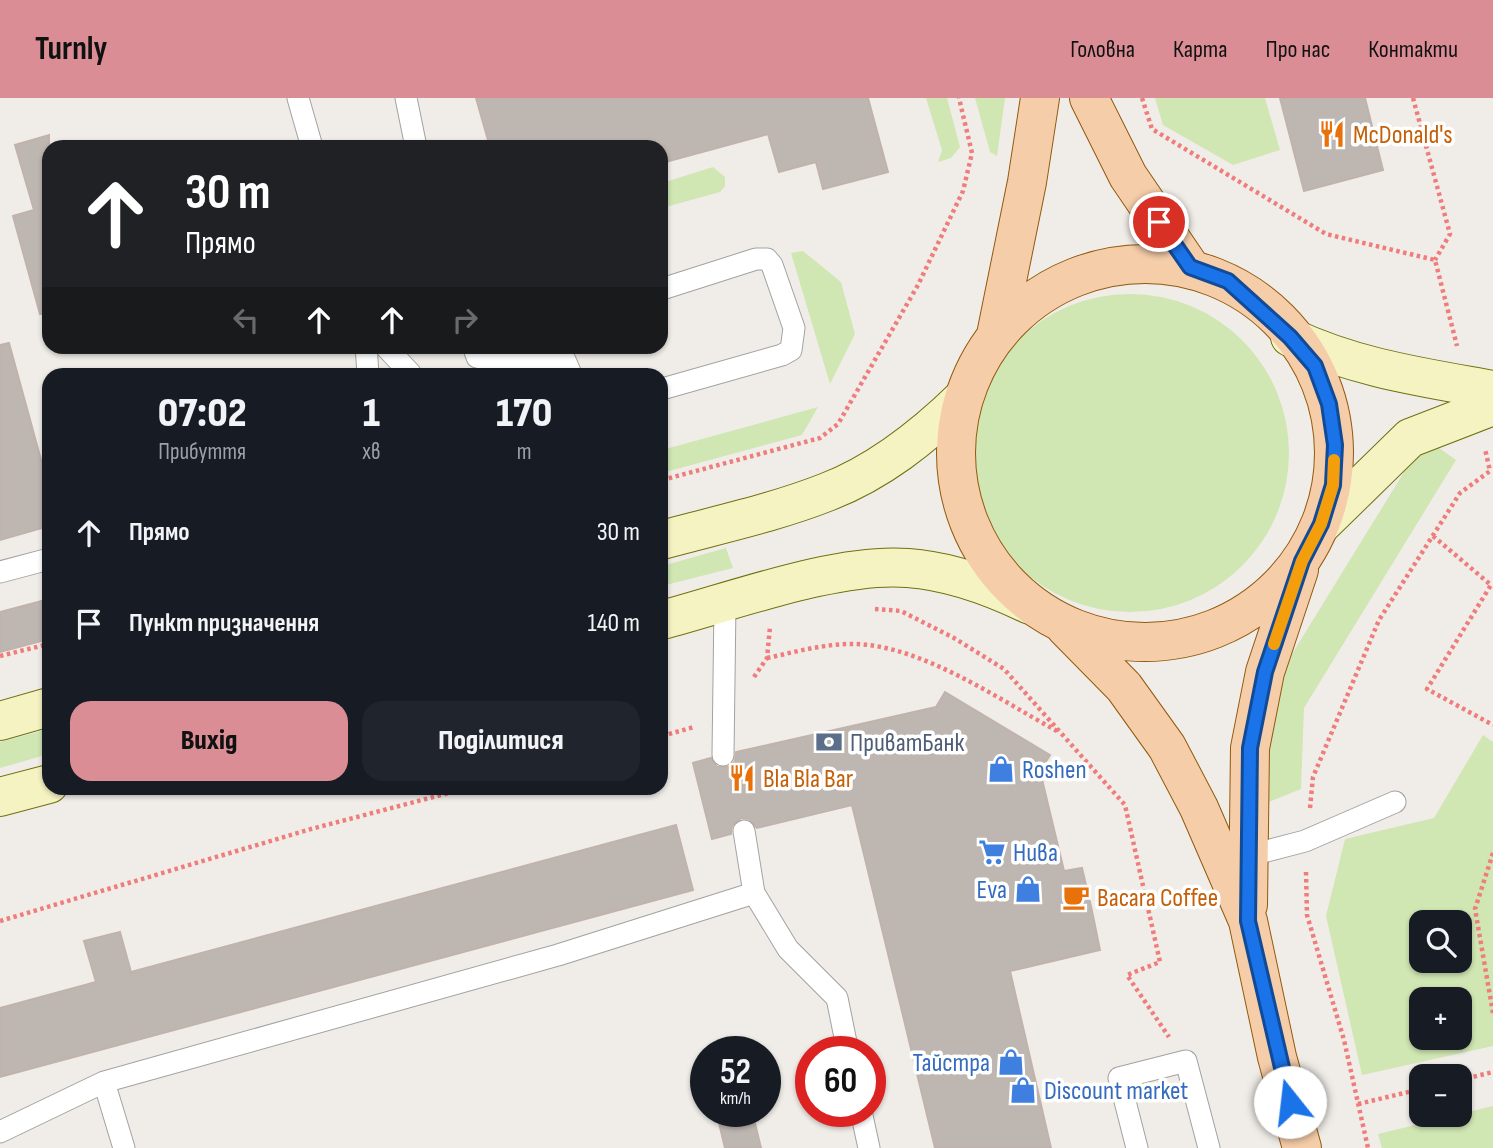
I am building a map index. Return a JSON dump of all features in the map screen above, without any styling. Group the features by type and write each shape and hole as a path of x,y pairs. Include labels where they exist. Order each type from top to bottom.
{"main road":[{"path":"996,335 1027,182 1040,98"},
{"path":"1089,98 1128,176 1190,267"},
{"path":"1248,921 1250,748 1265,672 1302,561 1321,524 1333,485 1335,445 1329,404 1315,366 1290,337 1228,281 1190,267 1155,262 1084,273 1051,288 1021,309 996,335 976,365 963,398 955,451 957,486 967,521 990,562 1124,687 1167,747 1199,808 1248,921 1277,1057 1302,1148"},
{"path":"1290,337 1331,356 1482,399"},
{"path":"668,538 826,493 861,477 908,447 963,398"},
{"path":"1321,524 1410,438 1482,399"},
{"path":"668,618 725,603 769,607 837,575 908,568 999,590 1046,614 1120,641 1162,642 1203,634 1252,609 1274,592 1302,561"},
{"path":"0,721 42,710"},
{"path":"0,797 42,786"}],"lane":[{"path":"298,98 310,140"},
{"path":"406,98 415,140"},
{"path":"668,287 755,259 767,259 772,265 794,328 791,349 782,355 668,387"},
{"path":"392,354 405,368"},
{"path":"476,354 477,357 497,362 566,360"},
{"path":"0,572 42,561"},
{"path":"723,755 725,603"},
{"path":"1248,856 1306,841 1395,803"},
{"path":"744,831 754,893 788,948 837,998 845,1036"},
{"path":"0,1132 104,1082 558,955 754,893"},
{"path":"1138,1148 1119,1077 1186,1061 1209,1148"},
{"path":"104,1082 124,1148"},
{"path":"864,1127 869,1148"}],"path":[{"path":"668,478 820,438 838,424 918,285 963,191 972,153 959,98"},
{"path":"1142,98 1152,129 1326,234 1435,260"},
{"path":"1368,1148 1345,1040 1307,915 1306,841 1313,777 1380,620 1461,493 1490,471 1482,399 1435,260 1450,234 1413,98"},
{"path":"1433,536 1491,584 1427,689 1493,725"},
{"path":"724,719 767,658 769,607"},
{"path":"873,609 901,611 954,638 1004,669 1125,804 1160,962 1127,975 1186,1061"},
{"path":"767,658 810,648 852,644 892,649 922,658 1061,733"},
{"path":"0,656 42,646"},
{"path":"0,921 311,829 441,795"},
{"path":"1493,853 1475,909 1493,1013"},
{"path":"1472,1077 1493,1072"},
{"path":"1358,1104 1409,1092"}],"green space":[{"path":"926,98 947,98 960,147 951,158 938,162 942,150"},
{"path":"975,98 1005,98 997,156 990,152"},
{"path":"1155,98 1265,98 1280,150 1233,165 1163,125"},
{"path":"713,167 725,177 725,186 720,192 668,206 668,181"},
{"path":"803,251 841,282 855,334 830,384 791,253"},
{"path":"1114,294 1146,294 1205,312 1243,340 1262,364 1277,392 1289,437 1289,469 1277,514 1262,542 1243,566 1219,585 1191,600 1146,612 1114,612 1055,594 1017,566 1007,554 989,528 978,499 971,469 971,437 989,378 1017,340 1029,330 1055,312 1084,301"},
{"path":"818,407 802,435 668,471 668,448"},
{"path":"1425,438 1456,460 1304,708 1301,789 1269,802 1268,693"},
{"path":"726,548 733,568 668,584 668,564"},
{"path":"42,731 42,756 0,768 0,742"},
{"path":"1483,735 1493,742 1493,1046 1362,1075 1326,916 1345,839 1434,818"},
{"path":"1493,1106 1493,1148 1382,1148 1378,1134 1409,1126 1472,1127 1472,1111"}],"building":[{"path":"476,98 868,98 888,172 823,189 816,162 779,172 768,134 668,161 668,140 488,140"},
{"name":"McDonald's","path":"1280,98 1365,98 1383,170 1304,191"},
{"path":"49,135 49,140 42,140 40,314 13,216 34,210 15,145"},
{"path":"9,343 42,463 42,528 0,540 0,345"},
{"path":"42,601 42,641 0,652 0,612"},
{"path":"945,692 1050,755 1040,771 1064,871 1082,868 1092,911 1100,950 1010,971 1051,1148 935,1148 852,805 757,828 749,819 741,818 732,826 731,834 712,839 693,763 711,758 717,767 729,767 735,761 736,752 936,707"},
{"path":"676,825 693,890 0,1077 0,1008 96,982 84,941 120,932 131,972"},
{"path":"720,1127 756,1127 761,1148 725,1148"}],"slow traffic":[{"path":"1274,644 1302,561 1321,524 1333,485 1334,460"}],"place":[{"name":"McDonald's","path":"1332,134"},
{"name":"ПриватБанк","path":"829,742"},
{"name":"Roshen","path":"1001,769"},
{"name":"Bla Bla Bar","path":"742,778"},
{"name":"Нива","path":"992,852"},
{"name":"Eva","path":"1028,889"},
{"name":"Bacara Coffee","path":"1076,897"},
{"name":"Тайстра","path":"1011,1062"},
{"name":"Discount market","path":"1023,1090"}],"route":[{"path":"1159,222 1190,267 1228,281 1290,337 1315,366 1329,404 1335,445 1333,485 1321,524 1302,561 1265,672 1250,748 1248,921 1277,1057 1290,1102"}]}
